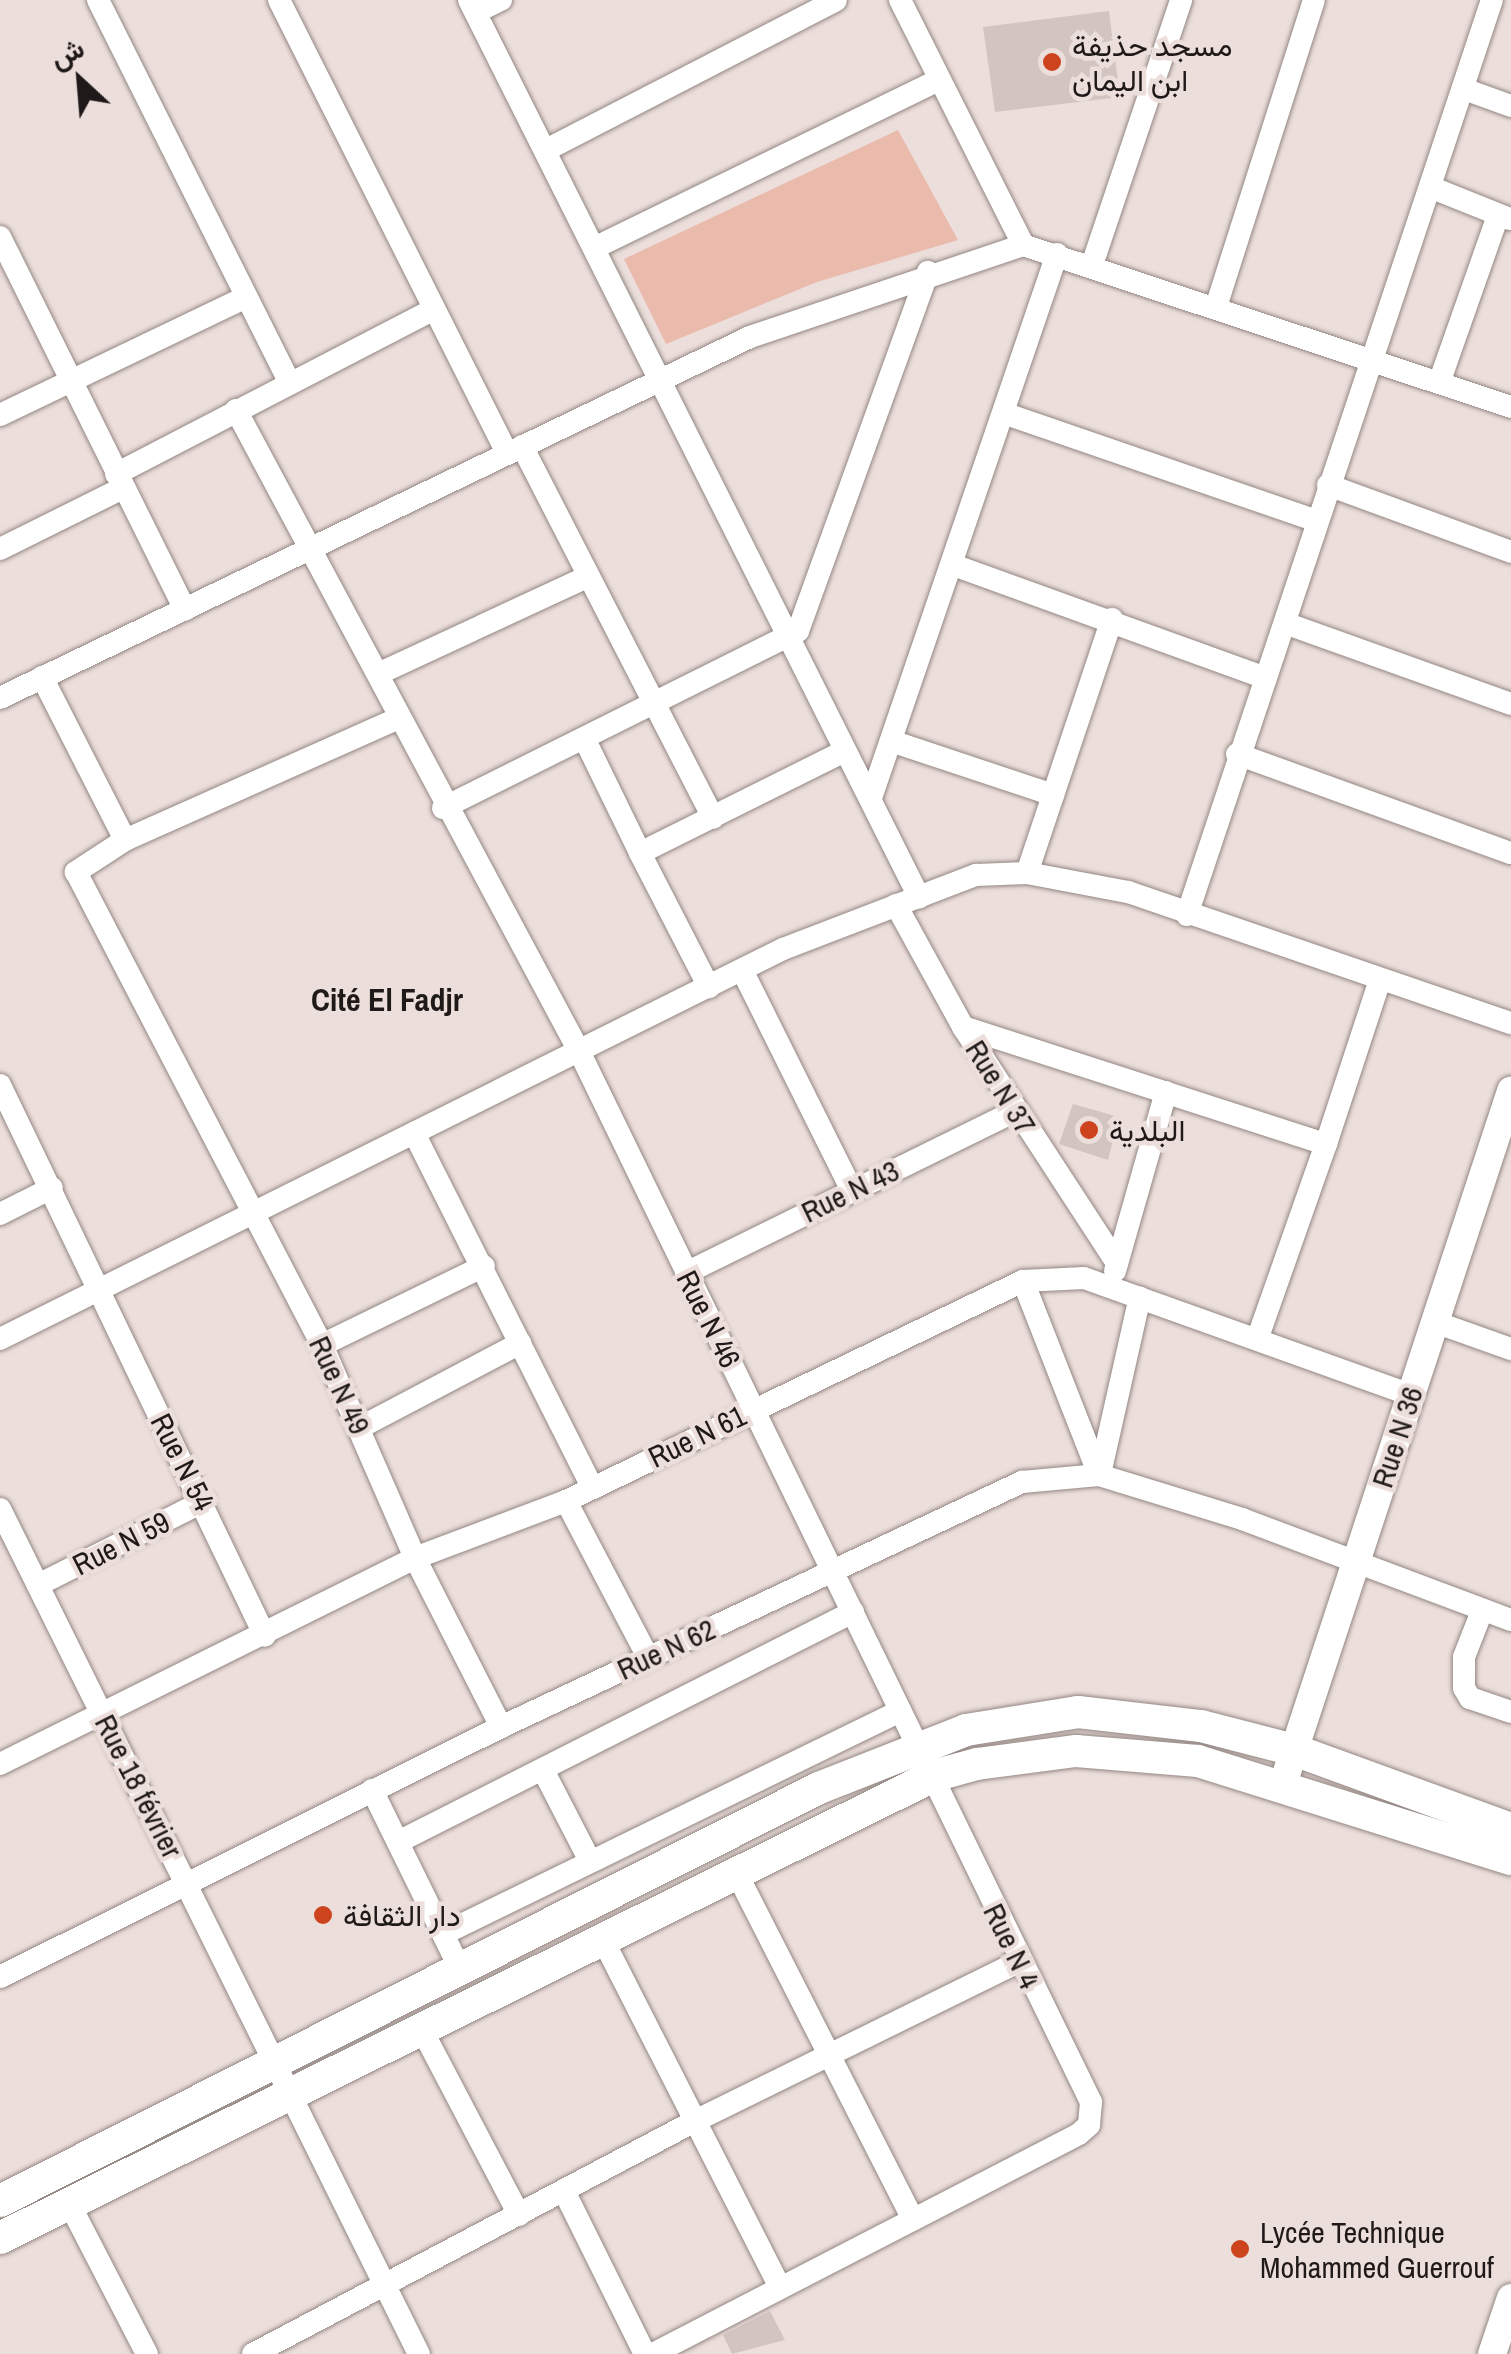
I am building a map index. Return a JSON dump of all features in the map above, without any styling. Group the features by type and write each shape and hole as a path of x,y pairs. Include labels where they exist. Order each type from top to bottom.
{"main road":[{"path":"0,2238 69,2203 461,1971 917,1746 1078,1712 1200,1726 1294,1750 1511,1829"},
{"path":"0,2201 284,2078 420,2028 933,1776 1015,1756 1135,1750 1283,1784 1511,1859"}],"street":[{"path":"98,0 289,381"},
{"path":"278,0 434,309 585,578 713,818"},
{"path":"501,0 472,6 919,897"},
{"path":"546,150 836,0"},
{"path":"900,0 1022,245"},
{"path":"1092,265 1181,0"},
{"path":"1216,307 1314,0"},
{"path":"1187,915 1314,520 1492,0"},
{"path":"594,248 938,80"},
{"path":"1464,89 1511,106"},
{"path":"1430,187 1505,217 1440,383"},
{"path":"0,238 6,264 72,380 185,610"},
{"path":"0,698 314,552 658,378 928,272 1022,245 1370,356 1511,407"},
{"path":"870,798 956,566 1057,254"},
{"path":"442,808 787,639 812,611 928,272"},
{"path":"0,415 246,297"},
{"path":"0,549 236,410 434,309"},
{"name":"Rue N 46","path":"236,410 378,674 442,808 580,1053 917,1746"},
{"path":"1006,414 1314,520"},
{"path":"1328,485 1511,552"},
{"path":"956,566 1112,619 1262,677"},
{"path":"378,674 585,578"},
{"path":"1027,872 1112,619"},
{"path":"1284,623 1511,704"},
{"path":"42,677 125,840"},
{"name":"Rue N 49","path":"399,718 125,840 82,862 78,878 322,1344 415,1558 501,1727"},
{"path":"585,740 708,986"},
{"path":"892,741 1053,795"},
{"path":"640,853 845,751"},
{"path":"1237,754 1511,853"},
{"path":"0,1339 708,986 896,905 976,876 1027,872 1128,892 1379,983 1511,1022"},
{"name":"Rue N 37","path":"896,905 963,1027 1117,1263"},
{"path":"742,970 851,1190"},
{"path":"1258,1337 1379,983"},
{"path":"963,1027 1326,1144"},
{"name":"Rue N 54","path":"0,1085 204,1500 265,1636"},
{"name":"Rue N 36","path":"1283,1784 1511,1091"},
{"path":"1110,1287 1166,1092"},
{"name":"Rue N 43","path":"686,1272 1015,1111"},
{"path":"414,1133 592,1487"},
{"path":"0,1214 52,1188"},
{"path":"322,1344 484,1266"},
{"name":"Rue N 61","path":"0,1764 265,1636 415,1558 566,1501 1023,1280 1052,1274 1110,1287 1411,1395"},
{"path":"1023,1280 1099,1476"},
{"path":"1099,1476 1140,1297"},
{"path":"1435,1322 1511,1349"},
{"path":"361,1428 520,1343"},
{"name":"Rue N 62","path":"0,1977 501,1727 1022,1482 1099,1476 1356,1562 1511,1620"},
{"name":"Rue N 59","path":"38,1584 204,1500"},
{"path":"566,1501 648,1657"},
{"name":"Rue 18 février","path":"0,1508 419,2354"},
{"path":"1482,1610 1464,1657 1464,1688 1470,1698 1511,1712"},
{"path":"398,1842 852,1612"},
{"path":"444,1934 900,1711"},
{"name":"Rue N 4","path":"913,2218 1080,2134 1092,2114 917,1746"},
{"path":"543,1770 590,1862"},
{"path":"372,1790 461,1971"},
{"path":"653,2354 692,2345 780,2287 913,2218 736,1872"},
{"path":"602,1938 780,2287"},
{"path":"254,2354 693,2122 1018,1962"},
{"path":"420,2028 519,2215"},
{"path":"564,2191 645,2354"},
{"path":"69,2203 147,2354"},
{"path":"1492,2354 1511,2298"}],"shaded area":[{"path":"898,130 958,240 817,282 666,344 624,259"}],"building":[{"name":"مسجد حذيفة ابن اليمان","path":"1109,11 1120,97 995,112 983,27"},
{"name":"البلدية","path":"1073,1104 1119,1117 1108,1160 1059,1144"},
{"path":"770,2311 785,2340 732,2354 723,2335"}],"place":[{"name":"مسجد حذيفة ابن اليمان","path":"1052,62"},
{"name":"البلدية","path":"1089,1130"},
{"name":"دار الثقافة","path":"323,1915"},
{"name":"Lycée Technique Mohammed Guerrouf","path":"1240,2249"}],"district":[{"name":"Cité El Fadjr","path":"387,1000"}]}
